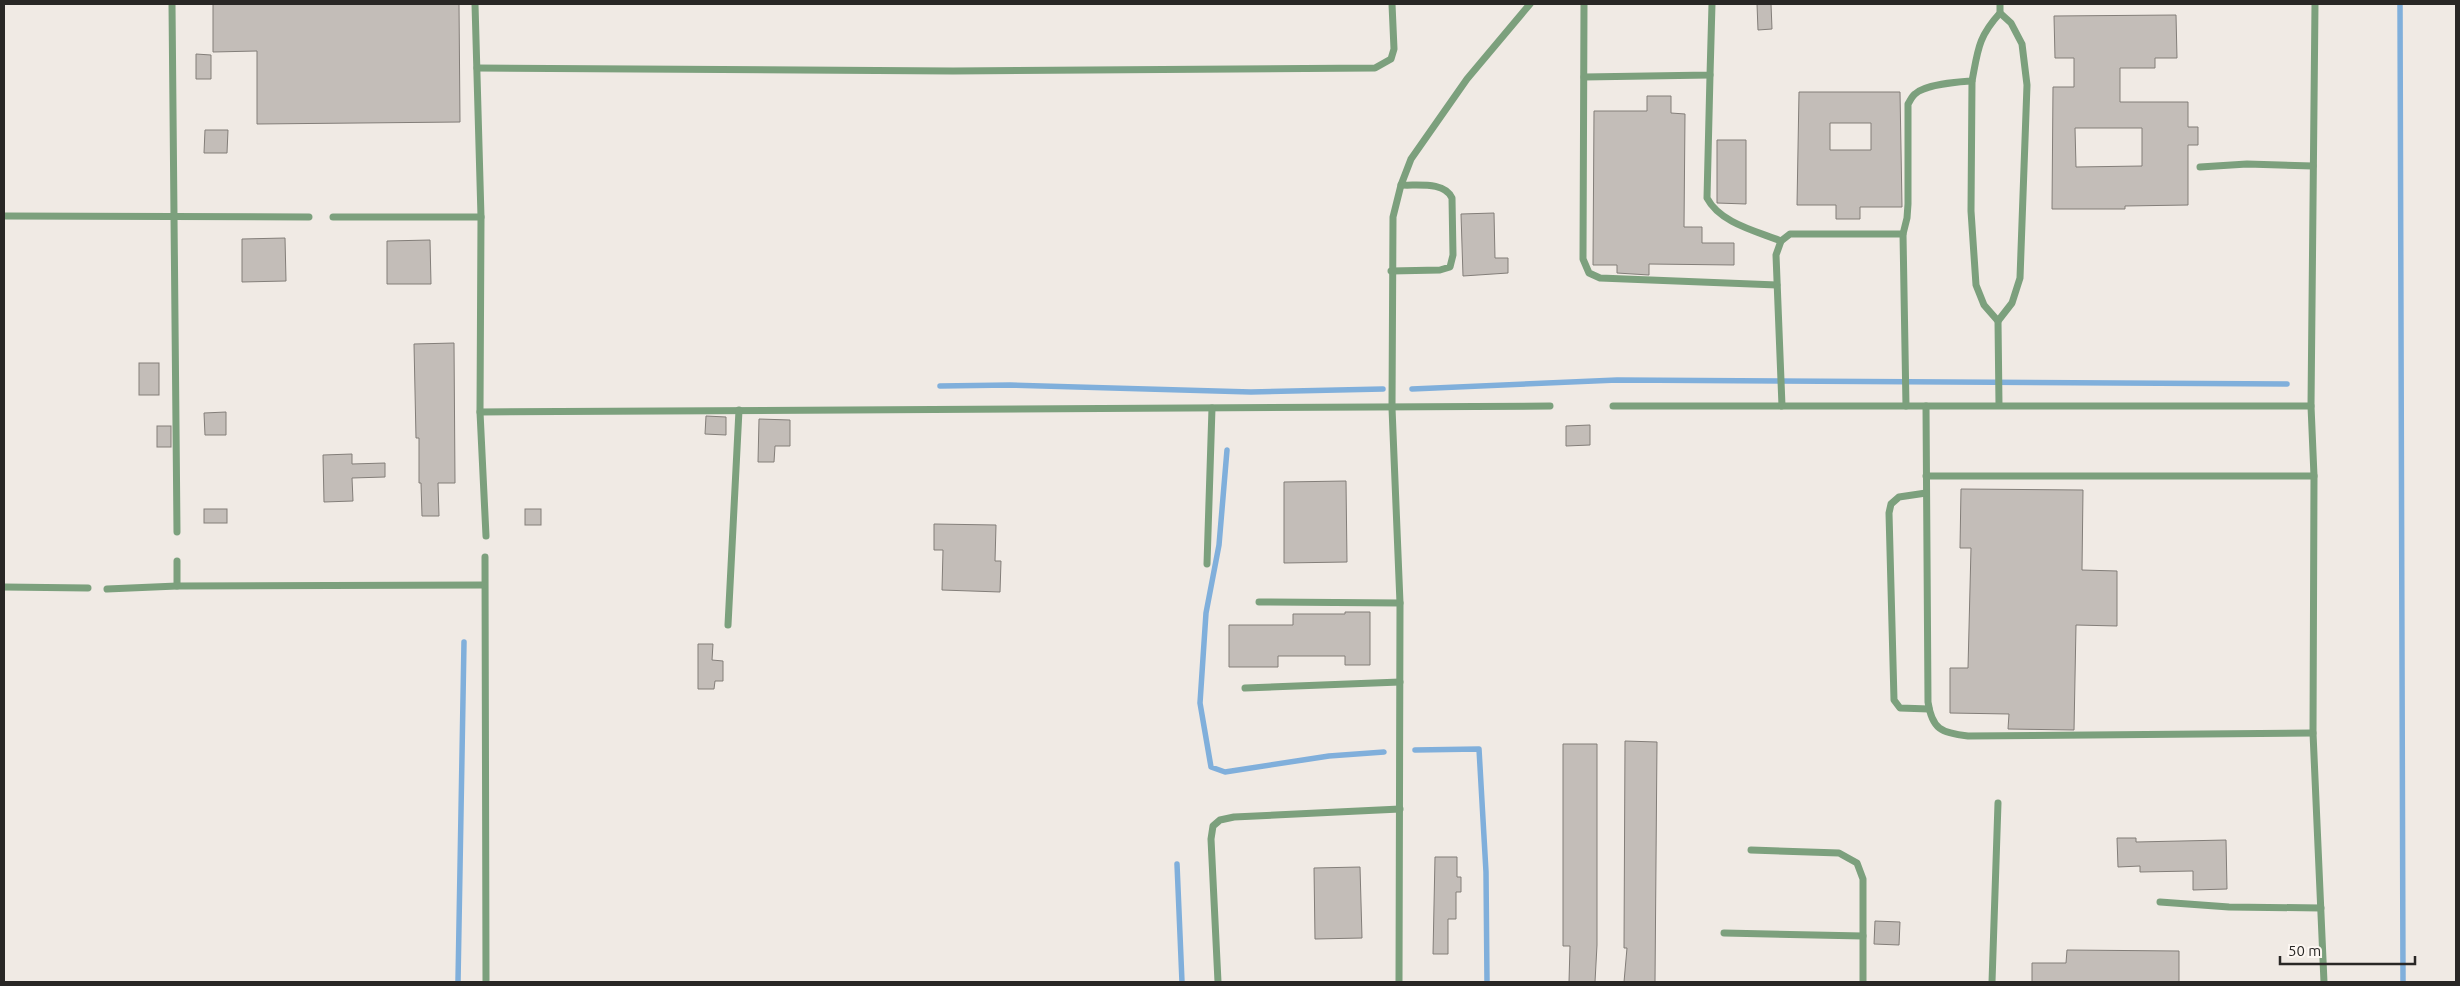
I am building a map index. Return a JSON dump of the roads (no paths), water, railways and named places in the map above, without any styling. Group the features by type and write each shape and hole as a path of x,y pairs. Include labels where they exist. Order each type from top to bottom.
{"lane":[{"path":"172,4 177,532"},
{"path":"475,4 481,217 480,412 486,536"},
{"path":"477,68 943,71 1375,68 1391,59 1394,49 1392,4"},
{"path":"1400,982 1400,603 1392,408 1391,271 1393,217 1401,186 1412,159 1440,116 1497,41 1530,4"},
{"path":"1584,4 1583,259 1589,272 1600,278 1777,285"},
{"path":"1712,4 1707,198 1712,209 1725,218 1781,241"},
{"path":"1998,321 1984,305 1976,285 1971,211 1972,81 1979,44 1986,27 2000,13 2000,4"},
{"path":"2315,4 2311,406 2314,476 2313,733 2324,982"},
{"path":"1999,405 1998,321 2012,303 2020,278 2027,85 2022,44 2011,23 2000,13"},
{"path":"1584,77 1710,74"},
{"path":"1906,406 1903,234 1908,211 1908,104 1915,93 1954,82 1972,81"},
{"path":"2200,167 2247,164 2313,166"},
{"path":"1391,271 1440,270 1450,266 1453,256 1452,198 1448,191 1439,186 1401,186"},
{"path":"4,216 309,218"},
{"path":"333,217 481,217"},
{"path":"1782,406 1776,255 1781,241 1790,234 1903,234"},
{"path":"480,412 1550,406"},
{"path":"1613,406 2311,406"},
{"path":"1926,406 1929,709 1934,724 1941,730 1968,736 2313,733"},
{"path":"1207,564 1212,408"},
{"path":"728,625 739,410"},
{"path":"1926,476 2314,476"},
{"path":"1926,493 1899,497 1893,501 1890,508 1890,532 1894,700 1900,708 1929,709"},
{"path":"485,558 486,982"},
{"path":"176,586 177,561"},
{"path":"107,589 176,586 484,585"},
{"path":"4,587 88,588"},
{"path":"1259,602 1400,603"},
{"path":"1245,688 1400,682"},
{"path":"1992,982 1998,803"},
{"path":"1218,982 1211,839 1213,826 1220,820 1234,817 1400,809"},
{"path":"1751,850 1839,853 1858,863 1863,879 1863,982"},
{"path":"2160,902 2229,907 2320,908"},
{"path":"1724,933 1863,936"}],"waterway":[{"path":"2400,4 2403,982"},
{"path":"1412,389 1617,380 2287,384"},
{"path":"940,386 1010,385 1251,392 1383,389"},
{"path":"1227,450 1219,545 1206,613 1200,703 1211,767 1225,772 1329,756 1384,752"},
{"path":"458,982 464,642"},
{"path":"1415,750 1479,749 1486,872 1487,982"},
{"path":"1177,864 1182,982"}]}
